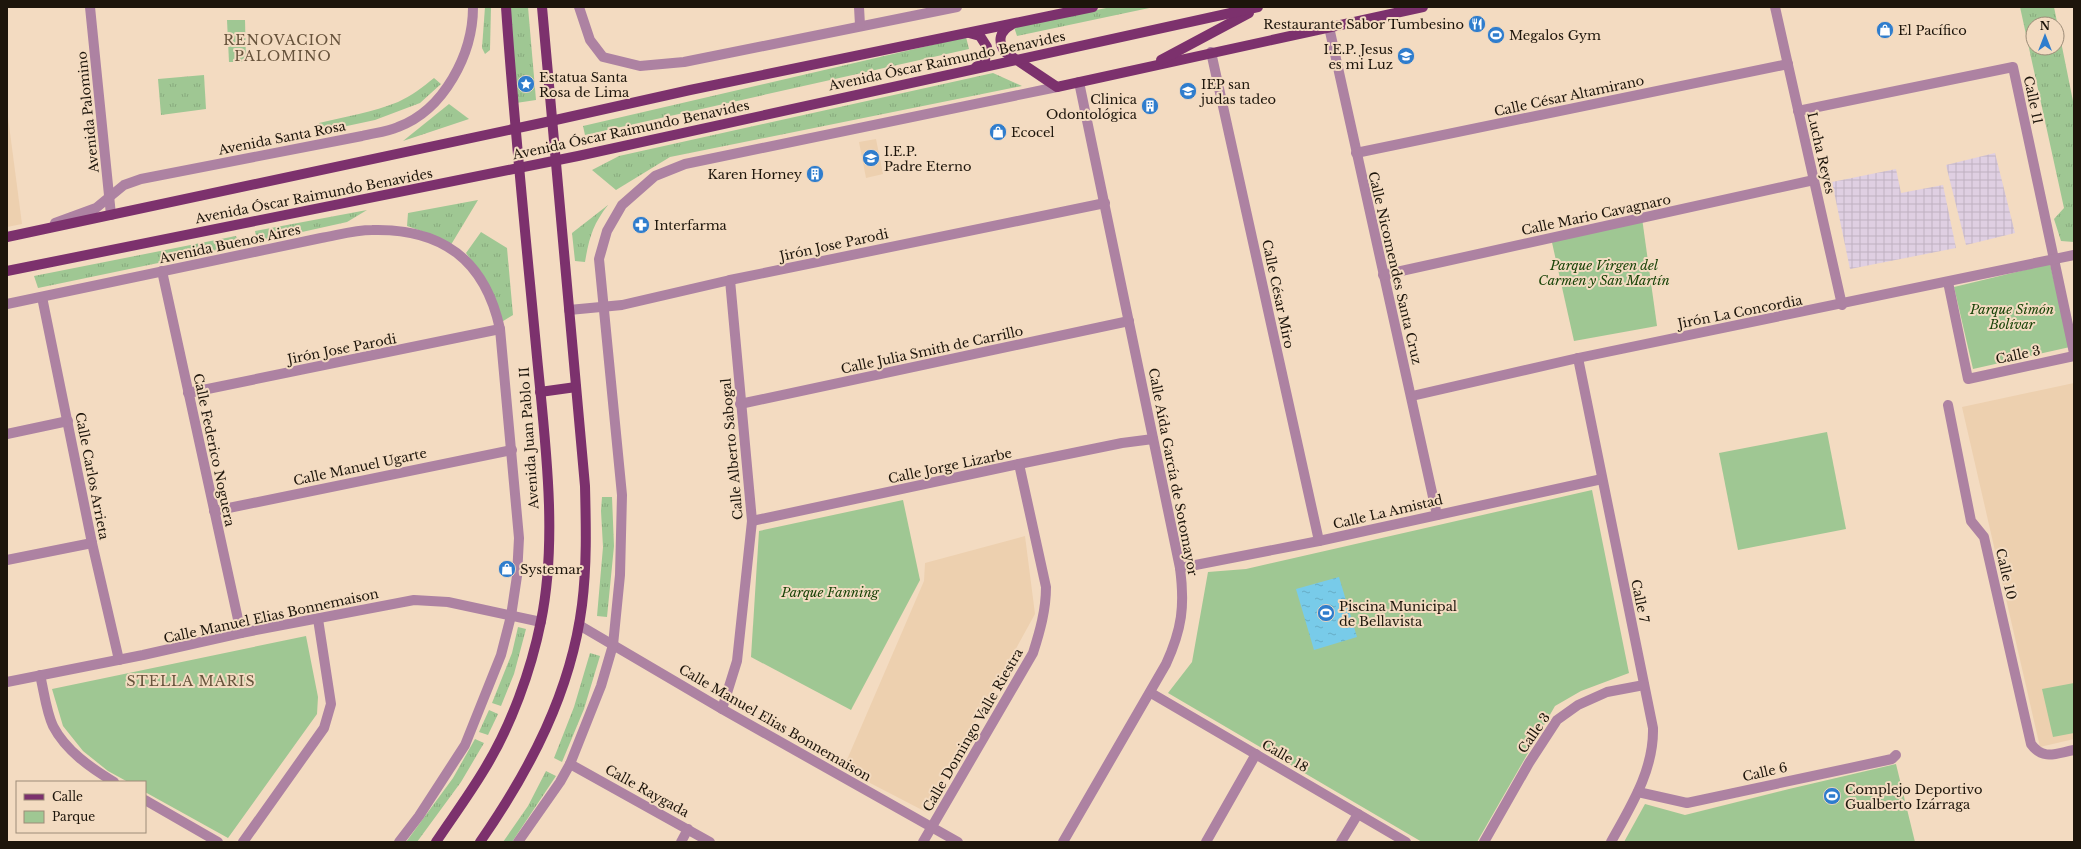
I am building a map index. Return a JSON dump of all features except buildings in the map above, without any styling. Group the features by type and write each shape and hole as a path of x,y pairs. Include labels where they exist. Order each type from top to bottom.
{"main road":[{"name":"Avenida Juan Pablo II","path":"437,842 484,770 504,734 520,695 541,622 549,554 547,485 540,392 515,129 506,7"},
{"path":"480,842 505,807 526,771 549,724 565,682 579,625 586,554 585,486 542,7"},
{"name":"Avenida Óscar Raimundo Benavides","path":"7,237 515,129 698,88 1093,7"},
{"name":"Avenida Óscar Raimundo Benavides","path":"7,271 519,168 1259,7"},
{"path":"1149,66 1259,7"},
{"path":"1012,24 1002,33 1000,43 1005,52 1057,87 1211,52 1422,7"},
{"path":"967,33 974,33 980,36 987,47 988,54 985,60 975,68"},
{"path":"540,392 576,387"}],"street":[{"name":"Avenida Palomino","path":"90,7 111,215"},
{"name":"Avenida Santa Rosa","path":"34,231 96,208 124,185 141,179 362,136 398,127 420,115 446,88 467,48 473,20 473,7"},
{"path":"578,7 590,40 603,57 640,66 684,62 860,25 957,7"},
{"path":"859,7 860,25"},
{"name":"Lucha Reyes","path":"1775,7 1842,305"},
{"name":"Calle Nicomendes Santa Cruz","path":"1329,27 1383,275 1412,396 1437,515"},
{"name":"Calle César Miro","path":"1211,52 1319,541"},
{"name":"Calle César Altamirano","path":"1356,153 1788,64"},
{"name":"Calle 11","path":"1798,111 2013,67 2074,353"},
{"name":"Calle Aída García de Sotomayor","path":"1062,842 1151,693 1176,643 1181,626 1183,591 1180,568 1154,439 1105,203 1078,82"},
{"path":"518,842 560,782 570,764 601,686 613,645 620,575 622,495 599,259 607,231 622,205 655,176 685,164 1057,87"},
{"name":"Calle Mario Cavagnaro","path":"1383,275 1814,180"},
{"name":"Jirón Jose Parodi","path":"568,310 603,308 730,280 1105,203"},
{"name":"Avenida Buenos Aires","path":"7,304 321,238 370,230 401,230 430,238 457,252"},
{"name":"Avenida Juan Pablo II","path":"399,842 419,816 465,745 501,655 511,616 517,576 519,538 500,329 495,307 486,286 473,268 457,252"},
{"name":"Jirón La Concordia","path":"1412,396 1578,358 1842,305 2074,255"},
{"name":"Calle Federico Noguera","path":"162,271 241,633"},
{"name":"Calle Alberto Sabogal","path":"722,709 737,661 752,521 740,404 730,280"},
{"name":"Calle 3","path":"1948,282 1968,378 2074,356"},
{"name":"Calle Carlos Arrieta","path":"42,297 92,543 119,660"},
{"name":"Calle Julia Smith de Carrillo","path":"740,404 1129,321"},
{"name":"Jirón Jose Parodi","path":"188,393 500,329"},
{"name":"Calle 7","path":"1578,358 1653,728 1653,745 1650,762 1638,792 1611,842"},
{"name":"Calle 10","path":"1948,405 1971,521 1984,537 2030,740 2036,752 2043,755 2074,750"},
{"path":"7,434 68,421"},
{"name":"Calle Jorge Lizarbe","path":"752,521 821,508 1019,464 1122,443 1154,439"},
{"name":"Calle Manuel Ugarte","path":"214,511 512,450"},
{"name":"Calle Domingo Valle Riestra","path":"923,842 1033,653 1040,630 1046,604 1046,587 1019,464"},
{"name":"Calle La Amistad","path":"1180,568 1319,541 1602,480"},
{"path":"7,560 92,543"},
{"name":"Calle Manuel Elias Bonnemaison","path":"7,682 119,660 241,633 414,600 448,602 541,622"},
{"path":"242,842 324,728 331,704 318,619"},
{"name":"Calle Manuel Elias Bonnemaison","path":"579,625 722,709 958,842"},
{"path":"40,675 53,726 64,743 78,757 113,781"},
{"name":"Calle 3","path":"1484,842 1529,763 1557,720 1578,705 1607,692 1644,685"},
{"name":"Calle 18","path":"1151,693 1406,842"},
{"path":"1206,842 1256,754"},
{"name":"Calle 6","path":"1638,792 1687,803 1892,759 1896,755"},
{"name":"Calle Raygada","path":"570,764 710,842"},
{"path":"146,801 218,842"},
{"path":"1342,842 1358,814"},
{"path":"681,842 688,829"}],"shaded area":[{"path":"7,110 22,224 7,227"},
{"name":"I.E.P. Padre Eterno","path":"876,139 883,174 866,178 859,142"},
{"path":"1995,153 2015,233 1966,245 1946,165"},
{"path":"1896,169 1901,193 1943,185 1956,248 1850,269 1832,182"},
{"path":"2074,383 2074,739 2040,747 1962,407"},
{"path":"1025,536 1035,614 926,812 843,769 924,581 925,563"}],"green space":[{"path":"485,7 491,7 490,50 485,54 482,48"},
{"path":"509,7 528,7 536,100 516,103"},
{"path":"1111,7 1154,7 1017,36 1014,27"},
{"path":"2020,7 2054,7 2056,16 2025,16 2025,30"},
{"path":"227,20 245,20 246,62 229,62"},
{"path":"966,37 969,49 585,135 583,126"},
{"path":"2031,56 2064,56 2074,106 2074,242 2061,241 2054,219 2064,208"},
{"path":"993,73 1022,86 670,157 616,190 592,170 619,156"},
{"path":"204,75 206,109 161,115 158,79"},
{"path":"434,78 441,84 420,103 375,120 319,132 319,123 388,106 408,97"},
{"path":"449,104 469,119 403,141"},
{"path":"478,200 449,248 424,232 407,226 408,213"},
{"path":"608,205 592,232 585,262 575,261 572,233"},
{"path":"367,210 347,222 257,242 255,231"},
{"name":"Parque Virgen del Carmen y San Martín","path":"1642,218 1657,326 1574,341 1551,238"},
{"path":"481,232 507,248 513,315 500,323 476,267 466,253"},
{"path":"236,236 240,246 38,288 34,276"},
{"name":"Parque Simón Bolívar","path":"2050,264 2070,347 1973,369 1954,287"},
{"path":"1827,432 1846,529 1738,550 1719,453"},
{"path":"1592,490 1629,673 1581,691 1555,706 1477,842 1422,842 1168,693 1192,662 1208,572 1246,569"},
{"path":"602,497 612,497 614,546 607,617 597,616 603,547 601,511"},
{"name":"Parque Fanning","path":"903,500 920,580 851,710 751,657 759,531"},
{"path":"518,627 526,629 514,674 501,706 492,703 512,653"},
{"path":"306,636 318,697 317,714 228,838 146,793 146,781 126,781 108,771 83,751 63,726 52,689"},
{"path":"590,653 600,656 584,709 562,762 554,758 574,707"},
{"path":"2074,683 2074,733 2053,737 2042,689"},
{"path":"489,710 498,714 488,735 479,732"},
{"path":"475,739 484,743 461,782 417,842 406,842 453,778"},
{"name":"Complejo Deportivo Gualberto Izárraga","path":"1896,764 1915,842 1624,842 1645,804 1685,815"},
{"path":"546,771 556,776 512,842 503,842 528,806"}],"water":[{"name":"Piscina Municipal de Bellavista","path":"1339,577 1357,637 1314,650 1296,589"}],"place":[{"name":"Restaurante Sabor Tumbesino","path":"1477,24"},
{"name":"El Pacífico","path":"1885,30"},
{"name":"Megalos Gym","path":"1496,35"},
{"name":"I.E.P. Jesus es mi Luz","path":"1406,56"},
{"name":"Estatua Santa Rosa de Lima","path":"526,84"},
{"name":"IEP san judas tadeo","path":"1188,91"},
{"name":"Clinica Odontológica","path":"1150,106"},
{"name":"Ecocel","path":"998,132"},
{"name":"I.E.P. Padre Eterno","path":"871,158"},
{"name":"Karen Horney","path":"815,174"},
{"name":"Interfarma","path":"641,225"},
{"name":"Systemar","path":"507,569"},
{"name":"Piscina Municipal de Bellavista","path":"1326,613"},
{"name":"Complejo Deportivo Gualberto Izárraga","path":"1832,796"}],"district":[{"name":"RENOVACION PALOMINO","path":"283,48"},
{"name":"STELLA MARIS","path":"191,681"}]}
